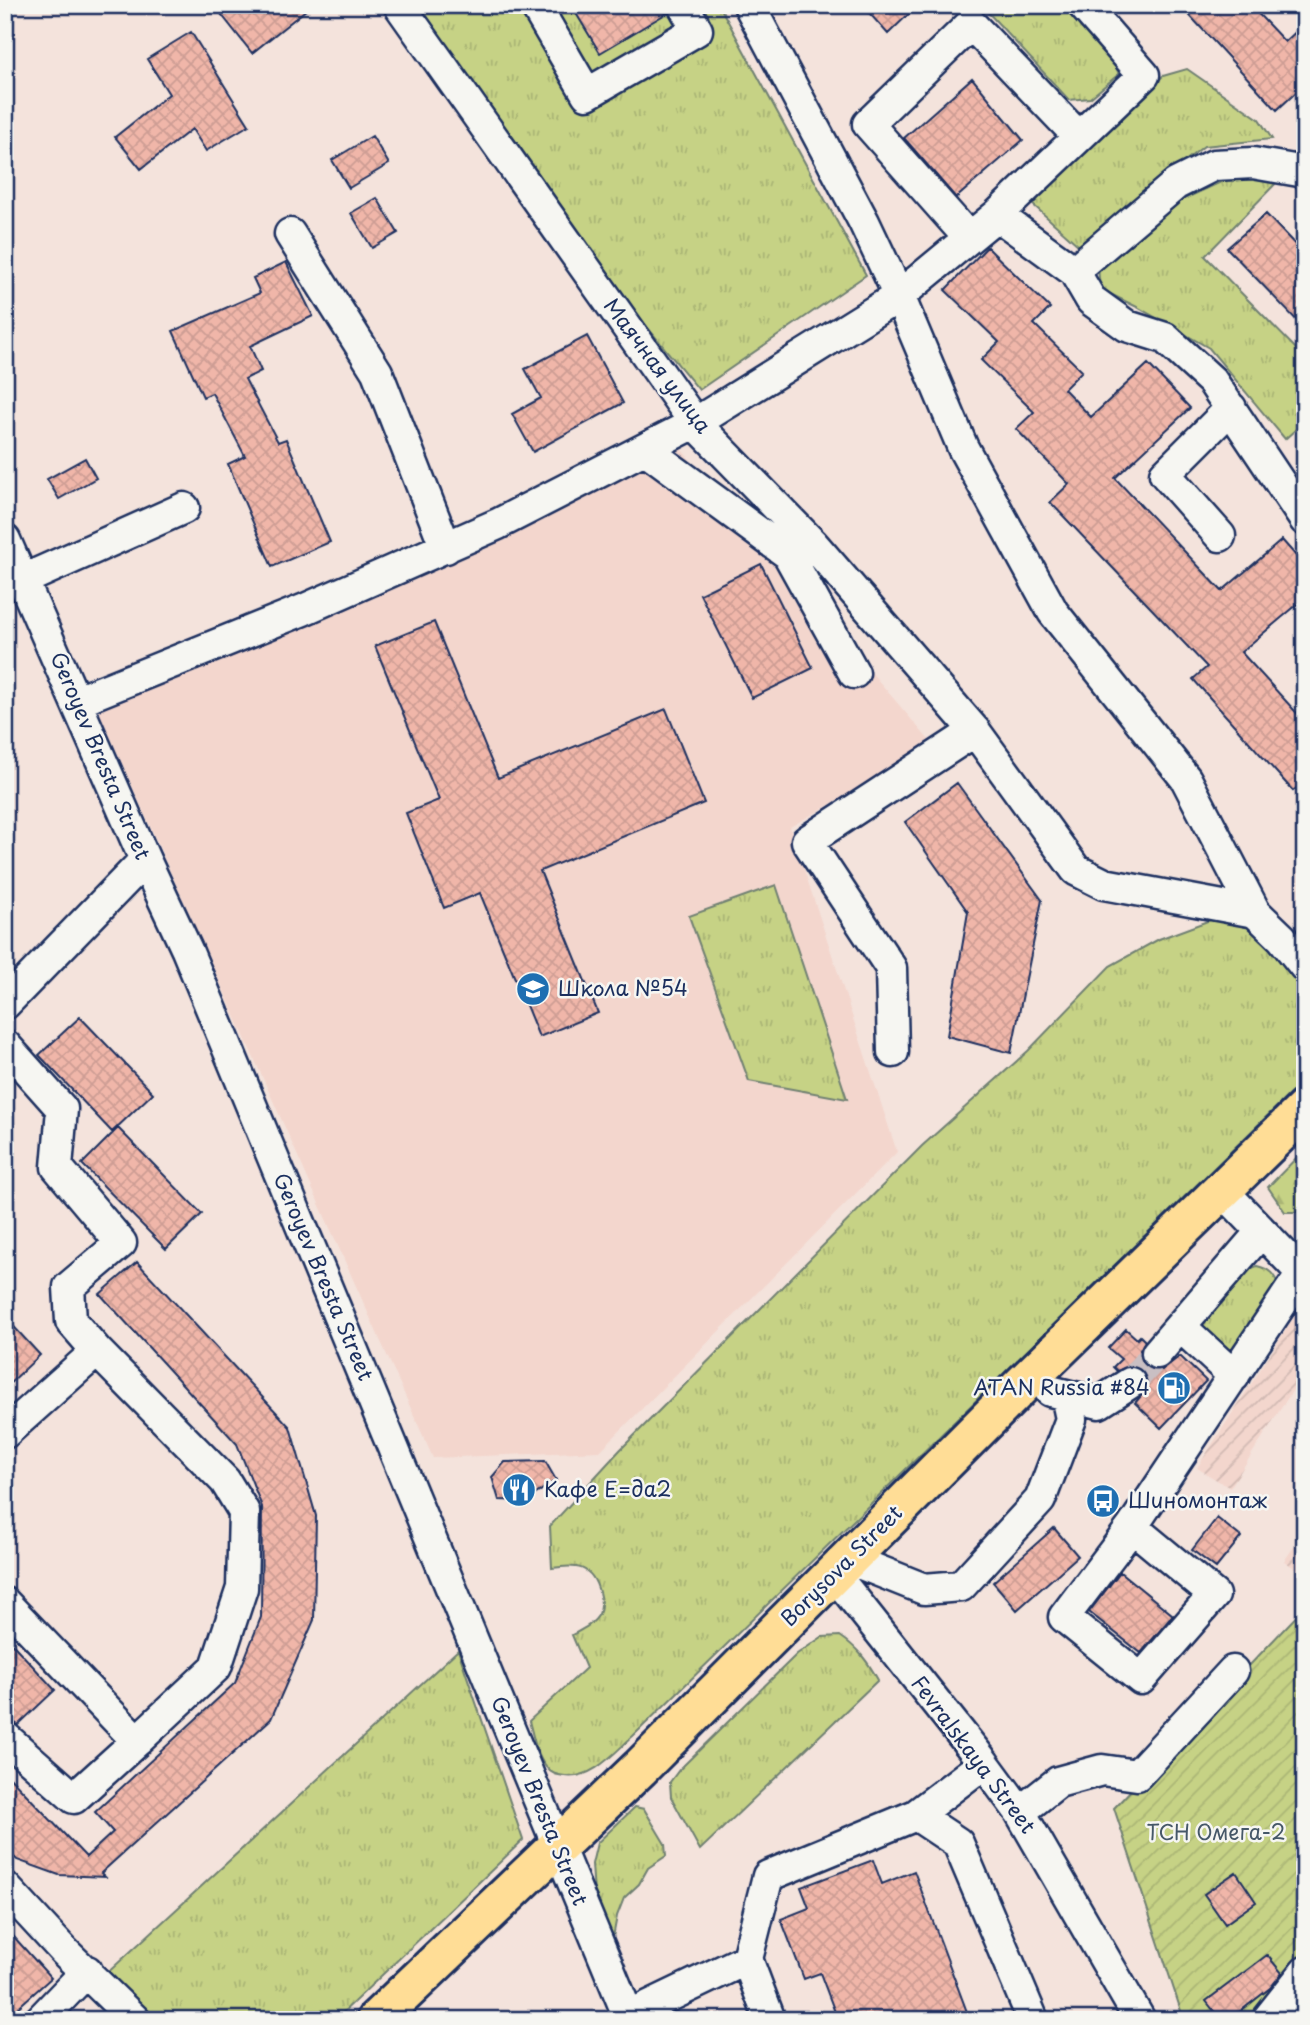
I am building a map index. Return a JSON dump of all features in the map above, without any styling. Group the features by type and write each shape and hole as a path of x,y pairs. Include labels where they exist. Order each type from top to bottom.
{"main road":[{"name":"Borysova Street","path":"376,2020 640,1768 1022,1385 1305,1109"}],"street":[{"name":"Маячная улица","path":"399,5 695,423 813,544 975,732 1076,870 1104,884 1255,912"},
{"path":"535,5 587,94 697,30 683,5"},
{"path":"750,5 864,222 899,296 963,448 1053,612 1186,779 1255,912 1282,938 1305,967"},
{"path":"77,701 303,610 498,524 695,423 899,296 997,215 1144,75 1083,5"},
{"path":"969,238 868,124 971,24 1079,137"},
{"path":"1074,271 1176,184 1214,164 1253,163 1305,172"},
{"path":"997,215 1074,271 1091,300 1127,326 1165,338 1212,381 1305,520"},
{"path":"290,234 377,372 446,548"},
{"path":"1220,536 1165,474 1231,408"},
{"path":"645,449 788,554 854,673"},
{"path":"23,580 184,508"},
{"name":"Geroyev Bresta Street","path":"5,540 192,962 629,2018"},
{"path":"893,1052 891,968 807,841 975,732"},
{"path":"5,1004 145,860"},
{"path":"5,1045 62,1109 57,1167 121,1243 69,1287 71,1321 96,1351 225,1482 244,1512 242,1588 216,1667 74,1798 5,1737"},
{"path":"1132,1527 1214,1595 1141,1679 1064,1617 1132,1527 1303,1275 1222,1190"},
{"path":"1157,1353 1261,1232"},
{"path":"1181,1327 1234,1376"},
{"path":"5,1433 96,1351"},
{"path":"1022,1385 1099,1403 1130,1383"},
{"path":"841,1566 925,1589 961,1586 1040,1500 1071,1419 1066,1395"},
{"name":"Fevralskaya Street","path":"841,1566 1020,1812 1140,2020"},
{"path":"5,1603 137,1741"},
{"path":"1020,1812 1058,1782 1102,1770 1137,1774 1233,1671"},
{"path":"770,2020 747,1959 768,1876 916,1815 984,1763"},
{"path":"916,1815 958,1843 1033,2020"},
{"path":"5,1886 65,1952 135,2020"},
{"path":"629,2018 747,1959"},
{"path":"40,2020 87,1971"},
{"path":"1267,2020 1305,1972"}],"shaded area":[{"name":"Школа №54","path":"681,449 934,746 790,827 897,1152 600,1451 433,1458 98,710 394,588"},
{"path":"1305,1300 1305,1371 1230,1488 1197,1468"},
{"path":"1305,1531 1305,1575 1284,1561"}],"green space":[{"path":"382,5 719,5 866,275 699,390"},
{"path":"976,5 1069,5 1109,52 1119,74 1090,98 1069,100 983,7"},
{"path":"1187,69 1259,119 1272,139 1204,146 1079,246 1031,203 1163,76"},
{"path":"1234,176 1280,179 1205,256 1305,358 1305,421 1285,439 1209,348 1100,289 1098,267 1173,204"},
{"path":"776,885 847,1099 749,1081 689,916"},
{"path":"1213,919 1267,924 1305,952 1305,1079 618,1750 602,1764 584,1774 565,1776 550,1771 540,1757 529,1721 586,1668 572,1635 594,1621 601,1609 601,1603 596,1583 587,1571 568,1566 552,1568 550,1526 620,1450 922,1146 1028,1051 1110,966 1159,939"},
{"path":"1305,1149 1305,1212 1285,1212 1268,1187"},
{"path":"1257,1266 1271,1273 1279,1286 1235,1350 1227,1354 1201,1326 1247,1270"},
{"name":"ТСН Омега-2","path":"1305,1607 1305,1956 1251,2020 1184,2020 1114,1808"},
{"path":"840,1636 862,1656 878,1680 700,1850 671,1797 670,1782 797,1654 822,1637"},
{"path":"458,1650 523,1840 335,2020 147,2020 104,1976"},
{"path":"635,1807 644,1809 665,1844 666,1856 648,1868 639,1884 624,1898 617,1916 612,1943 595,1909 592,1864 597,1843"}],"building":[{"path":"214,5 312,5 252,53"},
{"path":"571,5 666,5 667,13 600,53"},
{"path":"862,5 918,5 888,34"},
{"path":"1180,5 1250,5 1285,42 1305,23 1305,84 1277,110"},
{"path":"191,32 249,125 206,151 192,129 141,169 115,137 169,94 147,59"},
{"path":"972,78 1023,140 956,198 904,138"},
{"path":"372,136 389,164 349,188 332,160"},
{"path":"377,198 398,233 372,248 351,213"},
{"path":"1266,214 1305,255 1305,329 1227,248"},
{"path":"987,247 1050,308 1034,324 1082,371 1064,389 1091,417 1148,364 1190,408 1115,478 1222,591 1282,540 1305,566 1305,598 1241,652 1305,722 1305,781 1293,791 1193,679 1207,667 1050,502 1069,484 1016,429 1034,412 981,360 999,342 945,290"},
{"path":"286,262 313,316 250,346 261,371 245,379 278,442 286,439 330,542 272,567 228,464 245,456 212,393 203,397 173,331 260,293 253,278"},
{"path":"587,336 623,403 533,452 512,414 541,398 525,369"},
{"path":"85,458 96,478 59,499 47,479"},
{"path":"761,564 813,668 752,698 700,594"},
{"path":"434,622 498,778 666,709 704,803 540,871 598,1013 539,1037 480,893 444,908 406,813 439,800 375,646"},
{"path":"957,783 1042,900 1011,1053 947,1036 968,912 905,822"},
{"path":"80,1017 153,1093 112,1132 39,1055"},
{"path":"118,1128 202,1214 166,1249 82,1164"},
{"path":"137,1262 290,1427 316,1516 314,1620 271,1719 101,1873 105,1877 59,1875 17,1860 5,1848 5,1772 86,1857 113,1832 95,1812 235,1683 261,1617 262,1507 237,1444 100,1294"},
{"path":"5,1317 40,1355 5,1388"},
{"name":"ATAN Russia #84","path":"1126,1329 1137,1339 1140,1336 1145,1341 1140,1350 1146,1367 1162,1370 1180,1356 1206,1381 1161,1428 1135,1403 1146,1390 1144,1373 1139,1368 1130,1366 1117,1371 1113,1367 1121,1359 1108,1348"},
{"name":"Кафе Е=да2","path":"545,1461 556,1480 526,1501 499,1500 492,1477 505,1462"},
{"path":"1217,1518 1241,1537 1216,1568 1192,1550"},
{"path":"1054,1528 1078,1556 1017,1610 993,1582"},
{"path":"1120,1572 1173,1615 1141,1653 1089,1612"},
{"path":"5,1636 55,1690 18,1725 5,1716"},
{"path":"873,1860 882,1884 914,1871 970,2020 838,2020 820,1973 804,1979 781,1919 809,1908 801,1887"},
{"path":"1236,1872 1256,1902 1225,1924 1204,1894"},
{"path":"5,1927 51,1978 5,2019"},
{"path":"1267,1955 1282,1973 1270,1988 1229,2020 1221,2020 1206,2001"}],"tunnel":[{"path":"1130,1383 1157,1353"}],"place":[{"name":"Школа №54","path":"533,989"},
{"name":"ATAN Russia #84","path":"1174,1388"},
{"name":"Кафе Е=да2","path":"519,1490"},
{"name":"Шиномонтаж","path":"1103,1501"}]}
